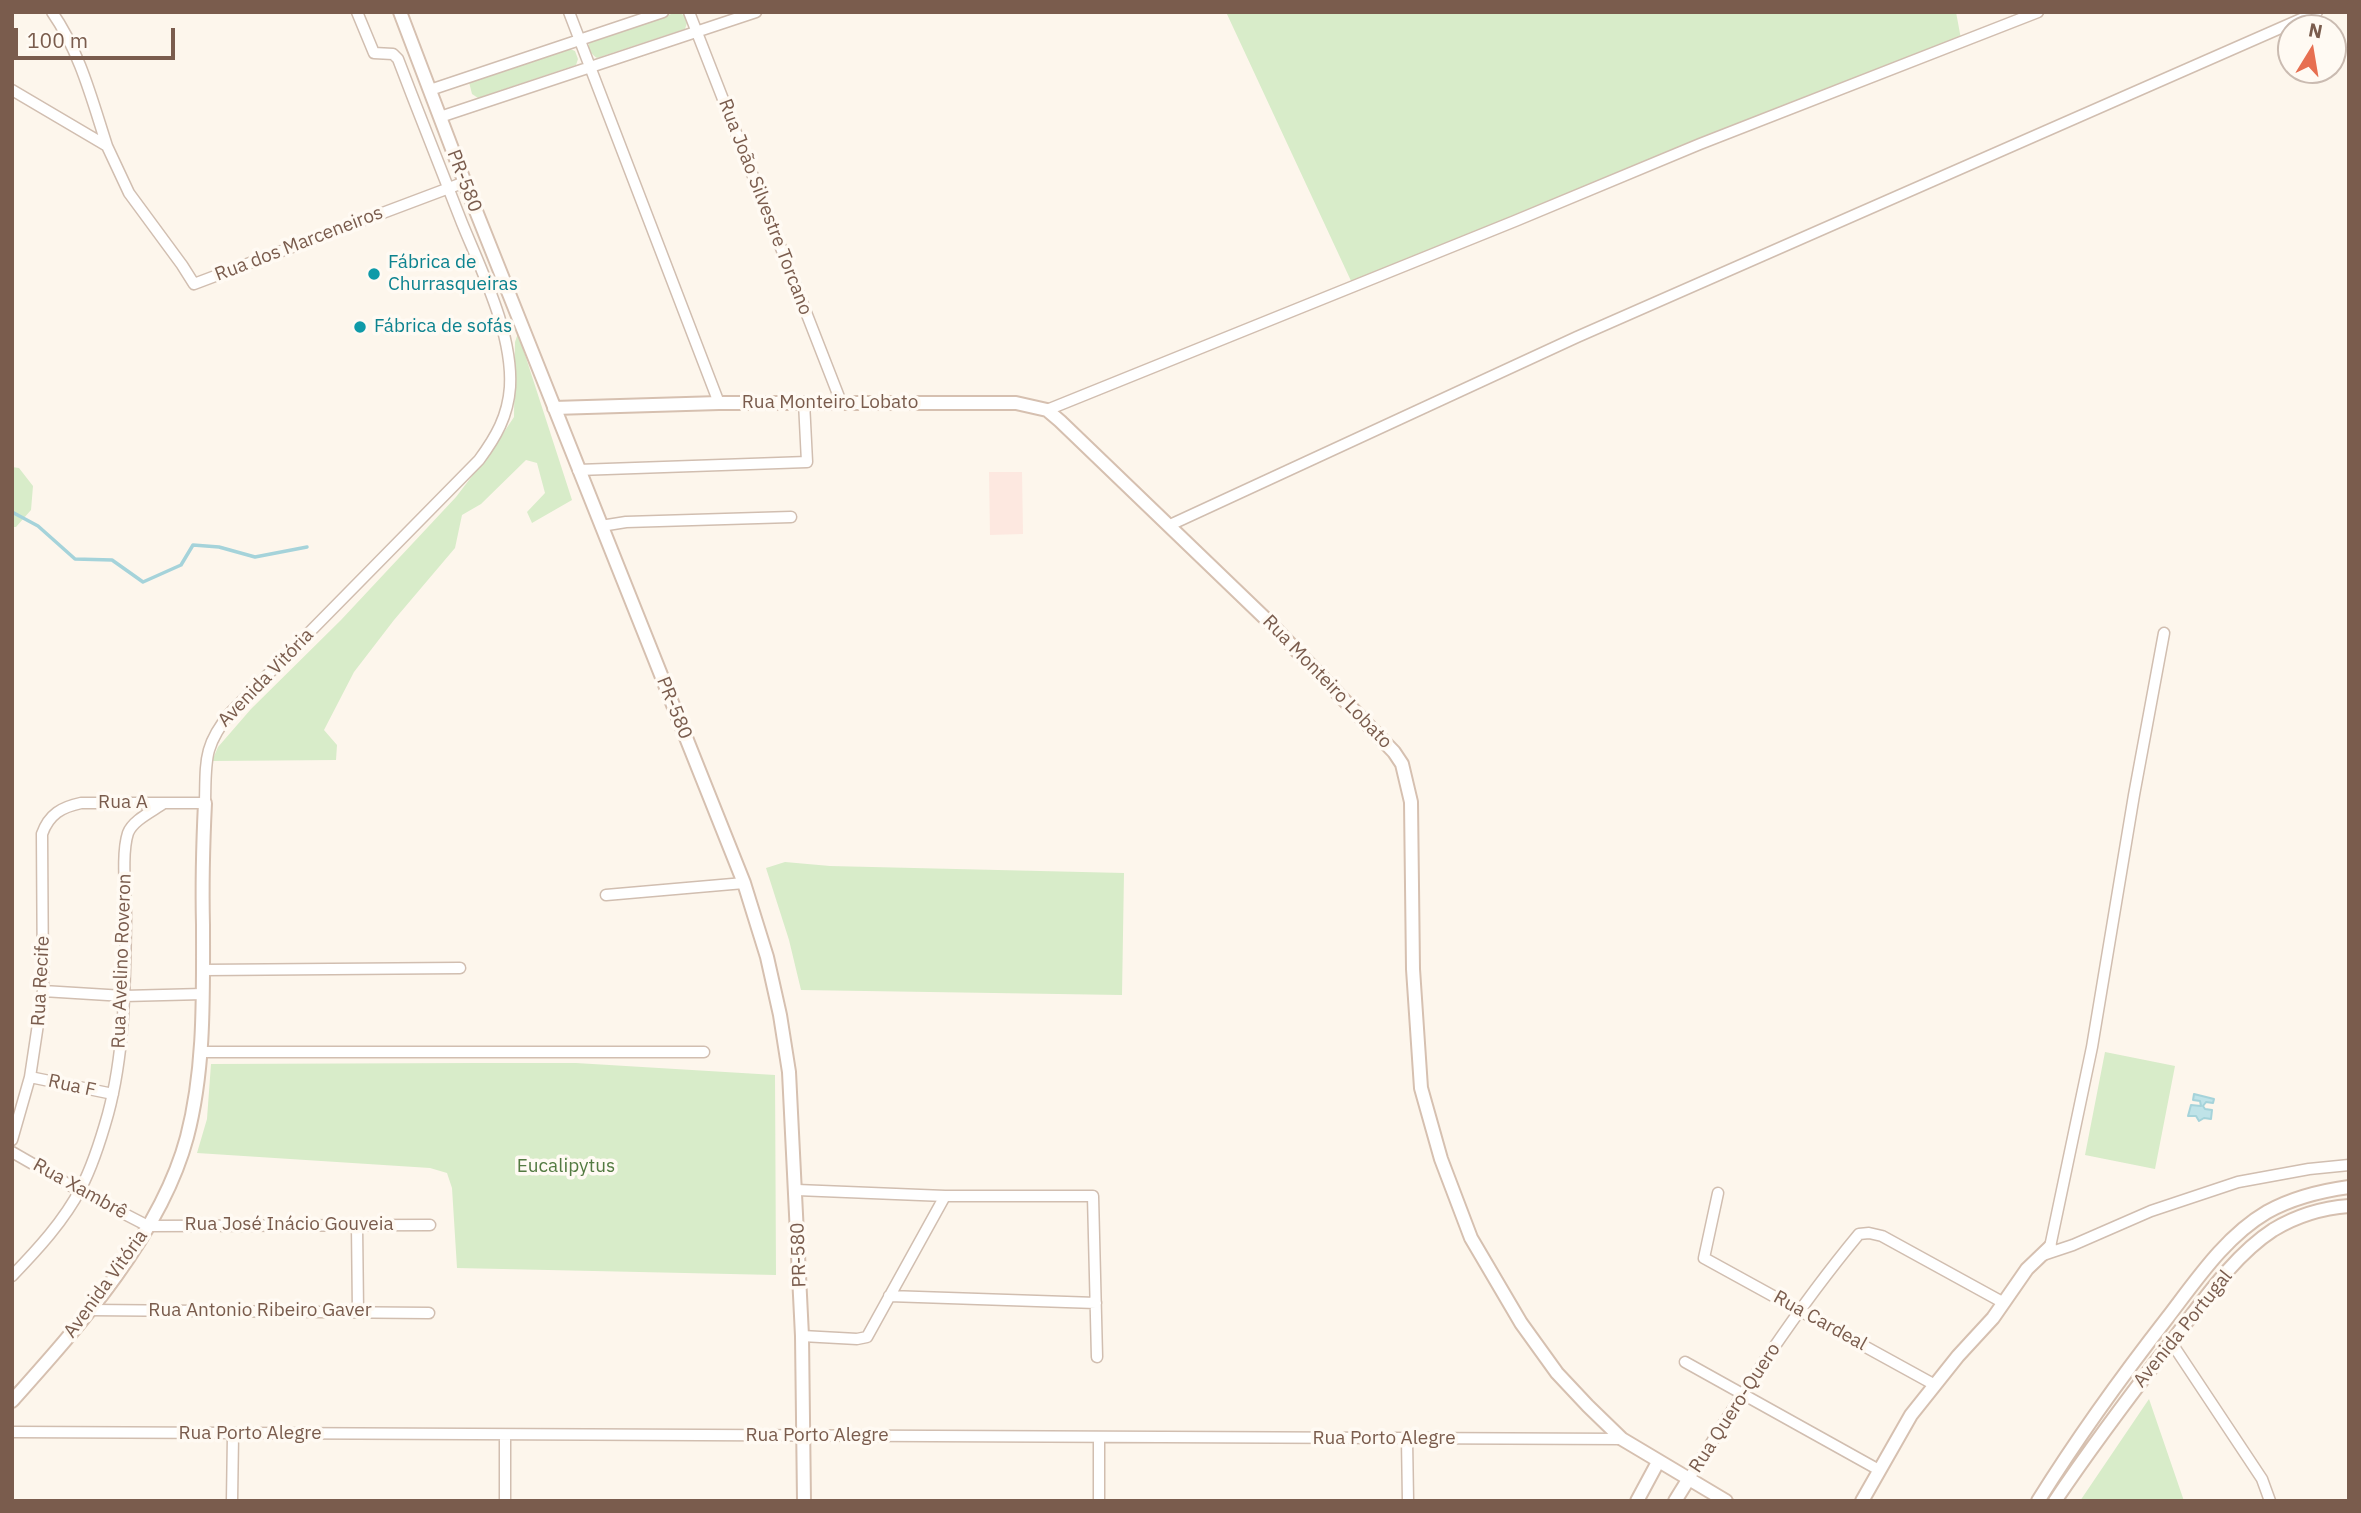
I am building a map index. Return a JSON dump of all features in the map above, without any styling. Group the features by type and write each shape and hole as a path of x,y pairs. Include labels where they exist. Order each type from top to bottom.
{"street":[{"path":"51,12 69,40 83,73 107,146"},
{"name":"Avenida Vitória","path":"12,1401 118,1274 159,1205 186,1140 195,1100 200,1052 204,970 202,854 208,749 216,731 231,712 479,460 505,417 510,386 506,350 489,290 398,59 393,54 374,53 357,12"},
{"name":"PR-580","path":"400,12 578,470 744,883 767,957 789,1072 802,1336 804,1501"},
{"path":"569,12 719,403"},
{"path":"430,90 663,12"},
{"name":"Rua João Silvestre Torcano","path":"689,12 841,402"},
{"path":"440,117 756,12"},
{"path":"1048,410 1700,144 2038,12"},
{"path":"1170,525 1577,337 2317,12"},
{"path":"12,90 107,146"},
{"name":"Rua dos Marceneiros","path":"107,146 129,192 194,284 465,182"},
{"path":"578,470 807,462 804,402"},
{"name":"Rua Monteiro Lobato","path":"554,408 841,402 1016,403 1048,410 1270,623 1358,717 1385,741 1402,764 1411,802 1413,969 1421,1088 1441,1159 1471,1238 1521,1323 1557,1373 1622,1439 1726,1501"},
{"path":"601,526 626,522 791,517"},
{"path":"2046,1251 2092,1047 2164,633"},
{"name":"Rua A","path":"47,821 68,806 82,803 205,803"},
{"name":"Rua Avelino Roveron","path":"12,1276 55,1227 80,1191 97,1150 113,1094 122,1030 128,832 137,821 165,803"},
{"name":"Rua Recife","path":"12,1140 30,1077 44,991 42,834 47,821"},
{"path":"606,895 744,883"},
{"path":"204,970 460,968"},
{"path":"44,991 124,996 203,994"},
{"path":"200,1052 704,1052"},
{"name":"Rua F","path":"30,1077 113,1094"},
{"name":"Rua Xambrê","path":"12,1152 148,1226"},
{"path":"1862,1501 1911,1415 2004,1303 2027,1269 2046,1251 2073,1245 2151,1211 2238,1182 2309,1169 2349,1165"},
{"path":"2038,1501 2127,1370 2227,1245 2252,1222 2283,1204 2325,1190 2349,1187"},
{"path":"796,1190 945,1196 1093,1196 1097,1357"},
{"name":"Rua Cardeal","path":"1718,1193 1704,1258 1935,1385"},
{"path":"802,1336 857,1339 867,1337 945,1196"},
{"name":"Avenida Portugal","path":"2055,1501 2171,1342 2216,1285 2260,1240 2300,1217 2319,1210 2349,1206"},
{"path":"358,1225 358,1312"},
{"name":"Rua José Inácio Gouveia","path":"148,1226 430,1225"},
{"name":"Rua Quero-Quero","path":"1688,1479 1742,1393 1800,1310 1859,1234 1882,1236 2004,1303"},
{"path":"889,1296 1096,1304"},
{"name":"Rua Antonio Ribeiro Gaver","path":"90,1310 429,1313"},
{"path":"2171,1342 2262,1479 2270,1501"},
{"path":"1685,1362 1879,1470"},
{"name":"Rua Porto Alegre","path":"12,1432 1622,1439"},
{"path":"232,1501 233,1435"},
{"path":"505,1435 505,1501"},
{"path":"1099,1437 1099,1501"},
{"path":"1407,1439 1408,1501"},
{"path":"1637,1501 1658,1462"},
{"path":"1675,1501 1688,1479"}],"shaded area":[{"path":"989,472 1022,472 1023,534 990,535"}],"green space":[{"path":"677,12 686,16 685,29 597,58 589,49 590,42"},
{"path":"1226,12 1956,12 1961,39 1352,283"},
{"path":"570,49 575,51 578,59 576,65 478,98 472,94 469,82"},
{"path":"518,333 572,500 532,523 527,512 545,493 537,463 526,460 481,504 462,515 455,548 354,672 324,730 337,745 336,760 212,761 218,747 251,709 341,620 456,497 492,450 514,417 515,342"},
{"path":"12,467 19,468 33,486 31,510 16,527 12,527"},
{"path":"785,862 830,866 1124,873 1122,995 801,990 789,940 766,868"},
{"path":"2105,1052 2175,1066 2155,1169 2085,1155"},
{"name":"Eucalipytus","path":"576,1063 775,1075 776,1275 457,1268 452,1188 447,1173 430,1168 197,1153 207,1119 211,1064"},
{"path":"2149,1399 2184,1501 2080,1501"}],"water":[{"path":"2194,1094 2214,1099 2213,1103 2206,1102 2203,1106 2212,1110 2211,1119 2204,1118 2199,1121 2196,1116 2188,1116 2191,1105 2201,1106 2200,1101 2193,1100"}],"waterway":[{"path":"12,512 38,526 75,559 112,560 143,582 181,565 193,545 219,547 255,557 307,547"}],"place":[{"name":"Fábrica de Churrasqueiras","path":"374,274"},
{"name":"Fábrica de sofás","path":"360,327"}]}
